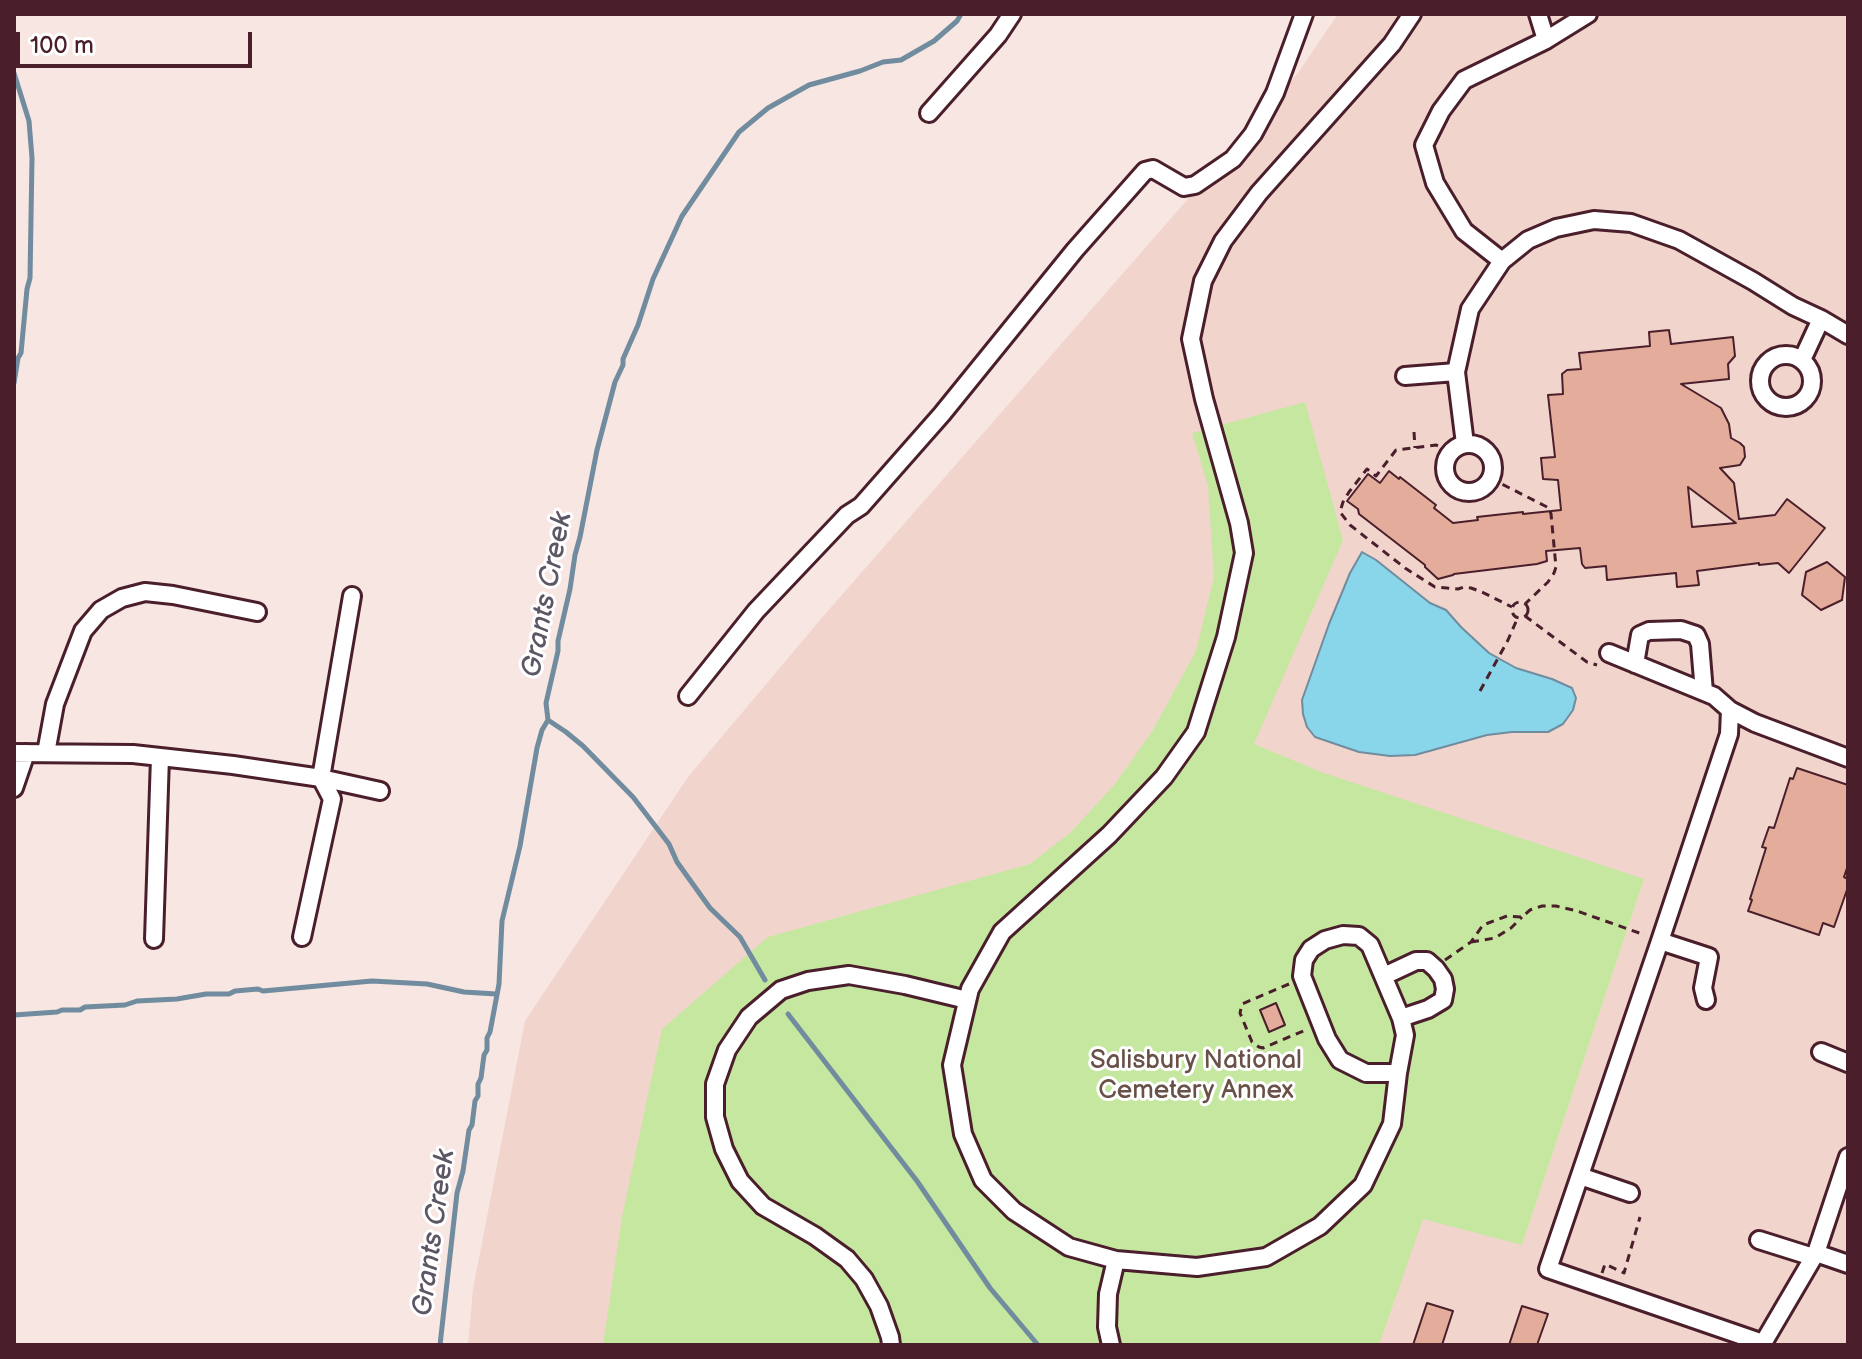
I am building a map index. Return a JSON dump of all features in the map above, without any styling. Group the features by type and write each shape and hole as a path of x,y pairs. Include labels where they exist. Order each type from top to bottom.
{"street":[{"path":"929,113 998,35 1012,14"},
{"path":"688,696 756,611 847,515 861,506 942,414 1075,250 1145,171 1153,169 1184,187 1195,185 1233,159 1253,134 1275,93 1304,14"},
{"path":"1398,1073 1366,1073 1340,1060 1327,1039 1303,978 1304,960 1311,949 1325,940 1343,935 1359,936 1370,945 1401,1018 1405,1035 1392,1124 1363,1185 1320,1226 1266,1257 1197,1267 1116,1260 1069,1247 1014,1211 983,1180 963,1134 952,1065 970,989 1002,932 1109,835 1164,777 1196,732 1226,637 1244,553 1191,339 1203,281 1223,241 1259,193 1392,44 1412,14"},
{"path":"1538,14 1546,40"},
{"path":"1502,261 1464,231 1435,183 1424,145 1441,111 1464,80 1546,40 1588,14"},
{"path":"1458,447 1480,447 1491,458 1490,478 1477,490 1461,491 1454,487 1445,474 1444,466 1458,447 1456,372 1470,309 1502,261 1528,240 1556,228 1594,220 1631,223 1679,240 1848,335"},
{"path":"1802,360 1821,319"},
{"path":"1405,376 1456,372"},
{"path":"46,753 55,704 83,631 101,610 122,598 145,592 257,612"},
{"path":"302,937 332,799 321,778 352,596"},
{"path":"1635,664 1640,635 1649,631 1681,630 1696,635 1700,644 1704,692"},
{"path":"1604,659 1635,664 1714,696 1730,710 1755,723 1848,758"},
{"path":"1730,710 1729,734 1548,1269 1763,1344 1814,1255 1848,1157"},
{"path":"14,788 20,753 46,753 133,754 233,765 321,778 380,791"},
{"path":"154,939 160,757"},
{"path":"1660,941 1709,957 1703,988 1706,1000"},
{"path":"1384,976 1416,961 1427,961 1443,979 1443,1000 1401,1018"},
{"path":"891,1345 879,1306 864,1279 847,1259 763,1206 740,1181 724,1149 715,1117 715,1084 727,1050 749,1017 781,990 808,981 849,975 967,1000"},
{"path":"1821,1052 1848,1063"},
{"path":"1580,1176 1630,1193"},
{"path":"1759,1240 1848,1264"},
{"path":"1111,1345 1107,1327 1108,1294 1116,1260"}],"path":[{"path":"1414,432 1415,448"},
{"path":"1458,447 1436,445 1396,450 1376,476 1367,469 1343,502 1340,512 1350,525 1435,587 1471,588 1512,607"},
{"path":"1490,478 1549,508 1551,514 1556,567 1548,582 1525,604"},
{"path":"1512,607 1518,602 1525,604 1528,608 1525,616"},
{"path":"1512,607 1513,615 1525,616 1587,662 1604,659"},
{"path":"1480,691 1518,617"},
{"path":"1471,942 1495,938 1530,910 1542,906 1556,906 1592,916 1660,941"},
{"path":"1436,969 1471,942 1483,925 1507,916 1522,917"},
{"path":"1303,978 1245,1002 1240,1013 1252,1042 1263,1048 1320,1024"},
{"path":"1597,1286 1605,1264 1624,1273 1640,1217"}],"shaded area":[{"path":"1338,14 1848,14 1848,1345 468,1345 473,1289 525,1021 688,777 820,620 1298,73"}],"green space":[{"name":"Salisbury National Cemetery Annex","path":"1305,402 1343,540 1254,744 1321,772 1644,879 1522,1245 1423,1219 1379,1345 603,1345 622,1217 662,1029 768,937 1030,864 1070,833 1115,784 1153,730 1196,651 1214,577 1208,486 1192,433"}],"water":[{"path":"1362,552 1430,603 1446,610 1489,653 1516,668 1572,688 1576,698 1573,710 1563,724 1548,732 1487,735 1415,755 1359,752 1315,737 1307,727 1302,700 1329,624"}],"building":[{"path":"1669,330 1671,344 1733,337 1735,356 1728,364 1729,379 1681,384 1721,408 1729,424 1731,438 1744,447 1745,457 1740,465 1720,468 1734,483 1739,519 1775,515 1787,499 1825,528 1789,573 1778,563 1759,563 1697,571 1699,585 1677,587 1676,573 1607,580 1606,566 1585,568 1580,548 1546,551 1547,561 1537,564 1454,574 1438,579 1347,501 1368,474 1380,483 1389,471 1436,505 1434,508 1453,523 1478,520 1477,517 1561,510 1558,480 1543,479 1541,458 1555,457 1548,395 1563,394 1562,374 1567,370 1581,369 1579,353 1650,346 1649,332","holes":["1688,487 1736,523 1692,527"]},
{"path":"1827,562 1845,577 1842,600 1821,610 1802,595 1806,572"},
{"path":"1797,768 1848,785 1848,865 1844,877 1848,879 1848,887 1834,927 1823,923 1819,935 1748,911 1766,848 1762,847 1769,827 1774,828 1790,778 1793,779"},
{"path":"1276,1003 1285,1025 1269,1032 1260,1010"},
{"path":"1427,1303 1453,1311 1442,1345 1413,1345"},
{"path":"1522,1306 1548,1314 1537,1345 1509,1345"}],"waterway":[{"name":"Grants Creek","path":"440,1345 457,1193 499,984 502,921 520,846 537,748 548,720 546,703 575,555 615,382 653,279 682,216 739,132 768,108 809,85 883,62 901,60 934,41 961,14"},
{"path":"14,73 29,121 32,158 30,278 21,353 14,383"},
{"path":"548,720 583,746 633,797 669,844 677,862 710,908 740,937 765,980"},
{"path":"14,1015 235,991 372,981 427,984 464,992 496,994"},
{"path":"788,1014 917,1181 990,1288 1038,1345"}]}
